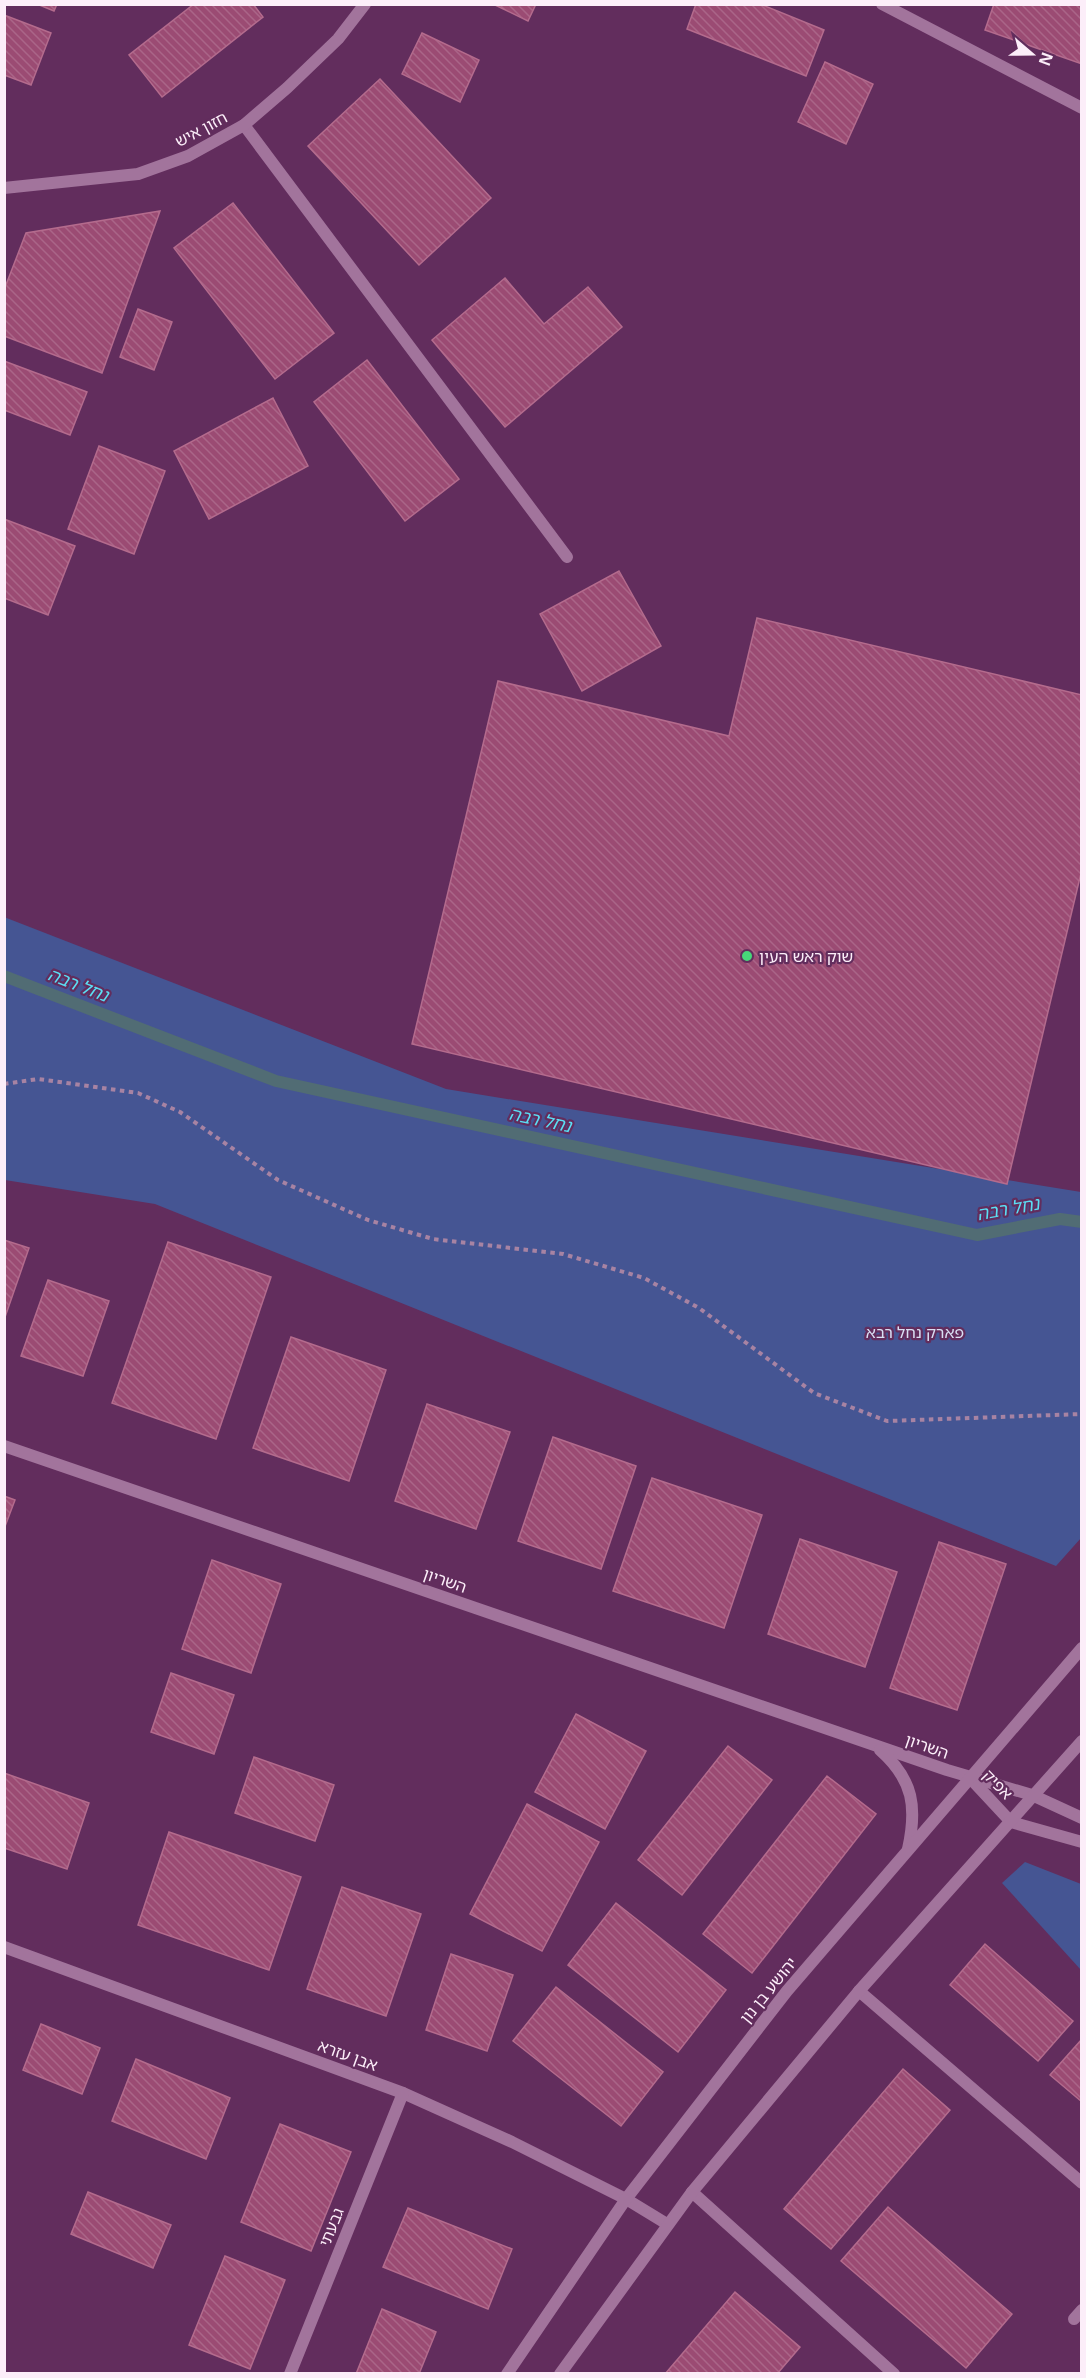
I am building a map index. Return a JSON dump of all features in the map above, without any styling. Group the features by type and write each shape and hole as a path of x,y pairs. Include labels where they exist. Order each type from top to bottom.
{"street":[{"name":"חזון איש","path":"4,189 138,174 189,156 244,125 287,88 338,39 365,4"},
{"path":"882,4 1082,108"},
{"path":"244,125 567,557"},
{"name":"השריון","path":"4,1446 969,1778"},
{"name":"יהושע בן נון","path":"507,2373 626,2199 787,1991 1082,1648"},
{"path":"560,2373 692,2192 859,1991 1082,1741"},
{"name":"השריון","path":"875,1745 891,1759 906,1781 911,1796 913,1825 908,1849"},
{"name":"אפיק","path":"969,1778 1032,1795 1082,1818"},
{"name":"אפיק","path":"969,1778 1011,1822 1082,1842"},
{"name":"אבן עזרא","path":"4,1947 403,2092 512,2142 626,2199 667,2224"},
{"path":"859,1991 1082,2182"},
{"name":"גבעתי","path":"290,2373 403,2092"},
{"path":"692,2192 894,2373"}],"path":[{"path":"4,1084 38,1079 138,1093 180,1112 278,1180 368,1220 433,1239 563,1254 644,1278 699,1308 814,1393 886,1421 1082,1414"}],"green space":[{"name":"פארק נחל רבא","path":"4,917 446,1089 1081,1192 1081,1538 1056,1566 155,1204 5,1180"},
{"path":"1025,1862 1081,1884 1081,1970 1002,1883"}],"building":[{"path":"37,4 57,4 54,11"},
{"path":"194,4 253,4 263,17 162,97 129,55"},
{"path":"493,4 536,4 528,21"},
{"path":"696,4 760,4 824,30 806,76 687,29"},
{"path":"994,4 1082,4 1082,64 985,30"},
{"path":"4,15 51,33 31,85 4,75"},
{"path":"422,33 479,60 460,102 402,74"},
{"path":"825,62 873,84 846,144 798,122"},
{"path":"380,79 491,198 419,265 308,146"},
{"path":"233,203 334,333 275,379 174,248"},
{"path":"160,211 102,373 4,336 4,290 26,233"},
{"path":"505,278 544,324 588,287 622,327 505,427 432,340"},
{"path":"138,309 172,322 154,370 120,357"},
{"path":"367,360 459,479 405,521 314,402"},
{"path":"4,361 87,392 70,435 4,410"},
{"path":"273,398 308,466 209,519 174,451"},
{"path":"99,446 165,471 134,554 68,529"},
{"path":"4,519 75,546 48,615 4,598"},
{"path":"619,571 661,646 582,691 540,614"},
{"name":"שוק ראש העין","path":"757,618 1082,695 1082,869 1007,1184 412,1044 498,681 729,736"},
{"path":"4,1240 29,1248 4,1320"},
{"path":"168,1242 271,1277 216,1439 112,1403"},
{"path":"48,1280 109,1301 83,1376 21,1356"},
{"path":"291,1337 386,1370 349,1481 253,1448"},
{"path":"427,1404 510,1432 476,1529 395,1501"},
{"path":"553,1437 636,1466 601,1569 518,1541"},
{"path":"652,1478 762,1515 724,1628 613,1591"},
{"path":"4,1496 15,1500 4,1529"},
{"path":"800,1539 897,1572 865,1667 768,1634"},
{"path":"939,1542 1006,1564 957,1710 890,1688"},
{"path":"212,1560 281,1584 251,1673 182,1649"},
{"path":"171,1673 234,1695 214,1754 151,1732"},
{"path":"576,1714 646,1751 605,1829 535,1792"},
{"path":"728,1746 772,1780 682,1895 638,1860"},
{"path":"254,1757 334,1785 315,1841 235,1813"},
{"path":"4,1773 89,1803 67,1869 4,1848"},
{"path":"827,1776 876,1814 752,1973 703,1934"},
{"path":"527,1804 599,1842 542,1951 470,1914"},
{"path":"169,1832 301,1877 269,1970 138,1925"},
{"path":"342,1887 421,1914 386,2016 307,1989"},
{"path":"616,1903 726,1990 678,2052 568,1965"},
{"path":"985,1944 1073,2021 1038,2061 950,1985"},
{"path":"451,1954 513,1975 487,2051 426,2030"},
{"path":"556,1987 663,2072 621,2126 513,2041"},
{"path":"41,2024 100,2048 82,2094 23,2070"},
{"path":"1082,2039 1082,2102 1050,2075"},
{"path":"136,2059 230,2098 206,2159 112,2121"},
{"path":"903,2069 950,2110 831,2249 784,2209"},
{"path":"280,2124 351,2152 311,2251 241,2222"},
{"path":"88,2192 171,2225 153,2268 71,2234"},
{"path":"888,2207 1012,2314 966,2368 841,2261"},
{"path":"408,2208 512,2249 488,2309 383,2267"},
{"path":"225,2256 285,2280 250,2369 189,2345"},
{"path":"735,2292 800,2347 777,2374 665,2374"},
{"path":"382,2309 436,2332 419,2374 356,2374"}],"waterway":[{"name":"נחל רבה","path":"4,976 276,1081 977,1235 1060,1219 1082,1222"}],"place":[{"name":"שוק ראש העין","path":"747,956"}]}
